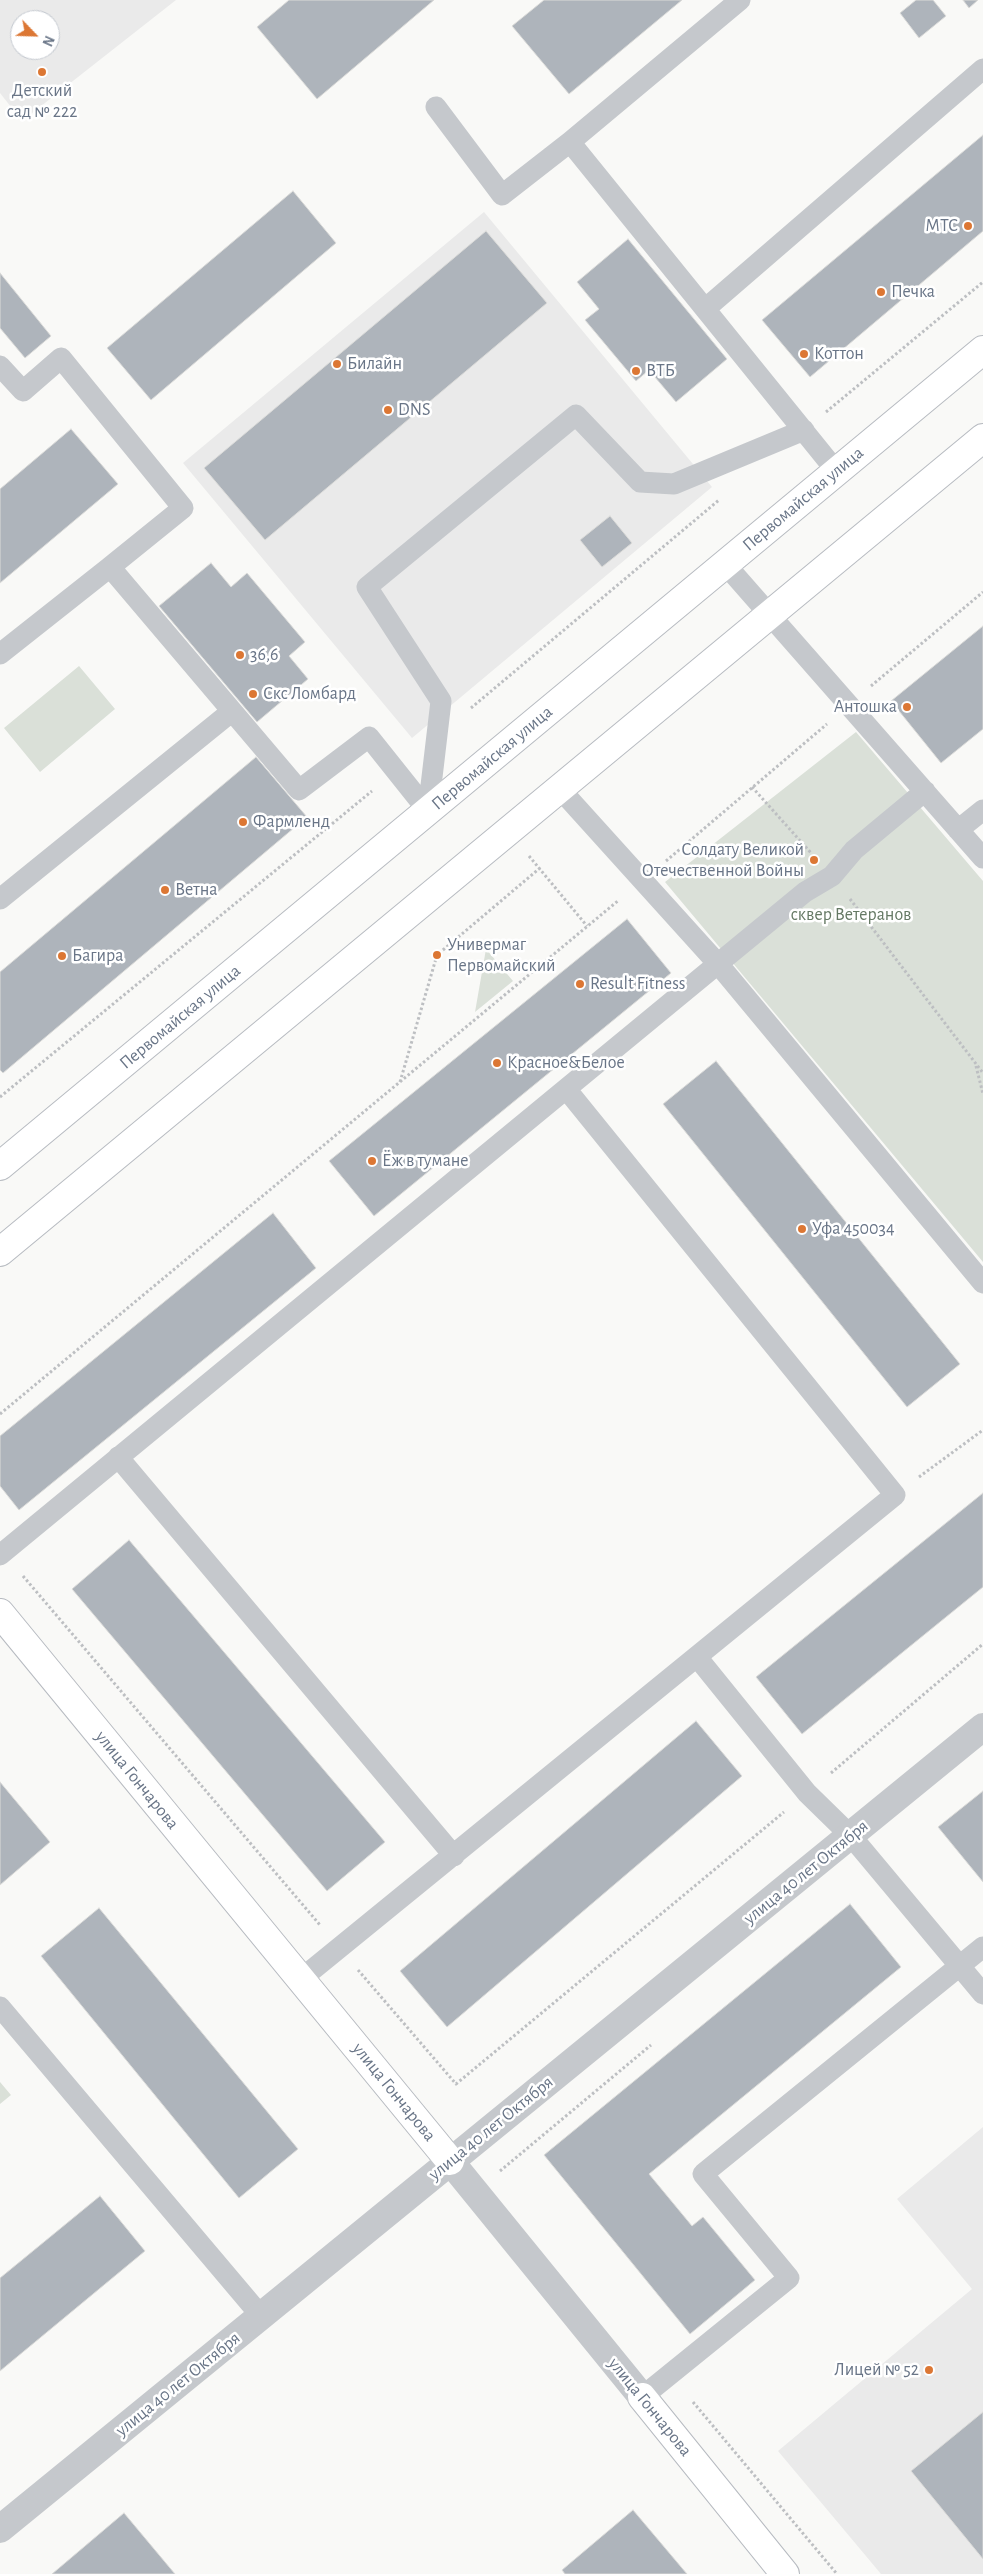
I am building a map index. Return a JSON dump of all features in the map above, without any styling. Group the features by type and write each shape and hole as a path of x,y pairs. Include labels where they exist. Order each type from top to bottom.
{"main road":[{"name":"Первомайская улица","path":"0,1166 983,350"},
{"path":"0,1252 983,438"},
{"name":"улица Гончарова","path":"0,1613 450,2161"},
{"name":"улица Гончарова","path":"642,2397 785,2574"}],"street":[{"name":"улица 40 лет Октября","path":"0,2529 983,1727"},
{"name":"улица Гончарова","path":"450,2161 642,2397"}],"lane":[{"path":"436,107 502,196 570,142 740,0"},
{"path":"706,309 983,69"},
{"path":"570,142 836,472"},
{"path":"0,366 23,391 61,358 182,508 0,654"},
{"path":"428,811 441,701 367,587 576,415 640,482 674,484 804,430"},
{"path":"725,564 850,704 983,858"},
{"path":"110,567 299,790 369,737 428,811"},
{"path":"0,899 231,712"},
{"path":"560,789 644,879 719,965 983,1283"},
{"path":"0,1554 567,1090 805,892 832,876 854,850 925,791"},
{"path":"958,830 983,810"},
{"path":"301,1979 895,1495 567,1090"},
{"path":"118,1457 454,1856"},
{"path":"697,1657 807,1793 850,1836 960,1964 983,1994"},
{"path":"642,2397 789,2278 703,2174 983,1947"},
{"path":"0,2007 261,2316"}],"path":[{"path":"804,430 983,282"},
{"path":"436,738 722,498"},
{"path":"0,1414 644,879 983,592"},
{"path":"0,1097 396,771"},
{"path":"752,787 832,876 983,1072"},
{"path":"400,1082 437,955 540,868"},
{"path":"975,1063 983,1094"},
{"path":"895,1495 983,1430"}],"shaded area":[{"name":"Детский сад № 222","path":"0,0 176,0 22,121 0,93"},
{"path":"484,212 712,487 412,738 183,463"},
{"name":"Лицей № 52","path":"983,2127 983,2574 881,2574 778,2451 972,2289 897,2199"}],"green space":[{"path":"79,666 115,709 40,772 4,728"},
{"name":"сквер Ветеранов","path":"856,732 983,881 983,1262 665,882"},
{"path":"486,949 513,981 475,1012"},
{"path":"0,2082 11,2095 0,2104"}],"building":[{"path":"289,0 434,0 317,99 257,27"},
{"path":"544,0 682,0 569,94 512,26"},
{"path":"916,0 933,0 946,16 919,38 900,13"},
{"path":"963,0 978,0 969,8"},
{"path":"983,135 983,231 810,377 762,320"},
{"path":"293,191 336,243 151,400 107,348"},
{"path":"486,231 547,303 265,540 204,468"},
{"path":"628,239 727,359 676,402 649,370 636,381 585,320 599,309 577,282"},
{"path":"0,273 51,336 25,358 0,328"},
{"path":"71,429 118,484 0,583 0,489"},
{"path":"610,516 632,543 602,567 580,540"},
{"path":"211,563 231,587 247,573 305,642 289,656 308,679 257,722 159,606"},
{"path":"983,626 983,729 941,763 891,701"},
{"path":"256,757 307,817 3,1073 0,1070 0,972"},
{"path":"627,919 671,973 374,1216 329,1161"},
{"path":"716,1061 960,1364 907,1407 663,1104"},
{"path":"273,1213 316,1268 19,1510 0,1486 0,1436"},
{"path":"983,1493 983,1587 802,1734 756,1677"},
{"path":"129,1540 385,1842 327,1891 72,1589"},
{"path":"696,1721 742,1776 447,2027 400,1971"},
{"path":"0,1782 50,1842 0,1885"},
{"path":"983,1791 983,1882 938,1827"},
{"path":"850,1904 901,1967 649,2174 692,2226 703,2217 755,2280 690,2334 544,2155"},
{"path":"99,1908 298,2149 239,2198 41,1956"},
{"path":"100,2196 145,2251 0,2371 0,2278"},
{"path":"983,2412 983,2559 911,2471"},
{"path":"633,2510 687,2574 565,2574 562,2570"},
{"path":"124,2513 175,2574 52,2574"}],"place":[{"name":"Детский сад № 222","path":"42,72"},
{"name":"МТС","path":"968,226"},
{"name":"Печка","path":"881,292"},
{"name":"Коттон","path":"804,354"},
{"name":"Билайн","path":"337,364"},
{"name":"ВТБ","path":"636,371"},
{"name":"DNS","path":"388,410"},
{"name":"36,6","path":"240,655"},
{"name":"Скс Ломбард","path":"253,694"},
{"name":"Антошка","path":"907,707"},
{"name":"Фармленд","path":"243,822"},
{"name":"Солдату Великой Отечественной Войны","path":"814,860"},
{"name":"Ветна","path":"165,890"},
{"name":"Универмаг Первомайский","path":"437,955"},
{"name":"Багира","path":"62,956"},
{"name":"Result Fitness","path":"580,984"},
{"name":"Красное&Белое","path":"497,1063"},
{"name":"Ёж в тумане","path":"372,1161"},
{"name":"Уфа 450034","path":"802,1229"},
{"name":"Лицей № 52","path":"929,2370"}]}
